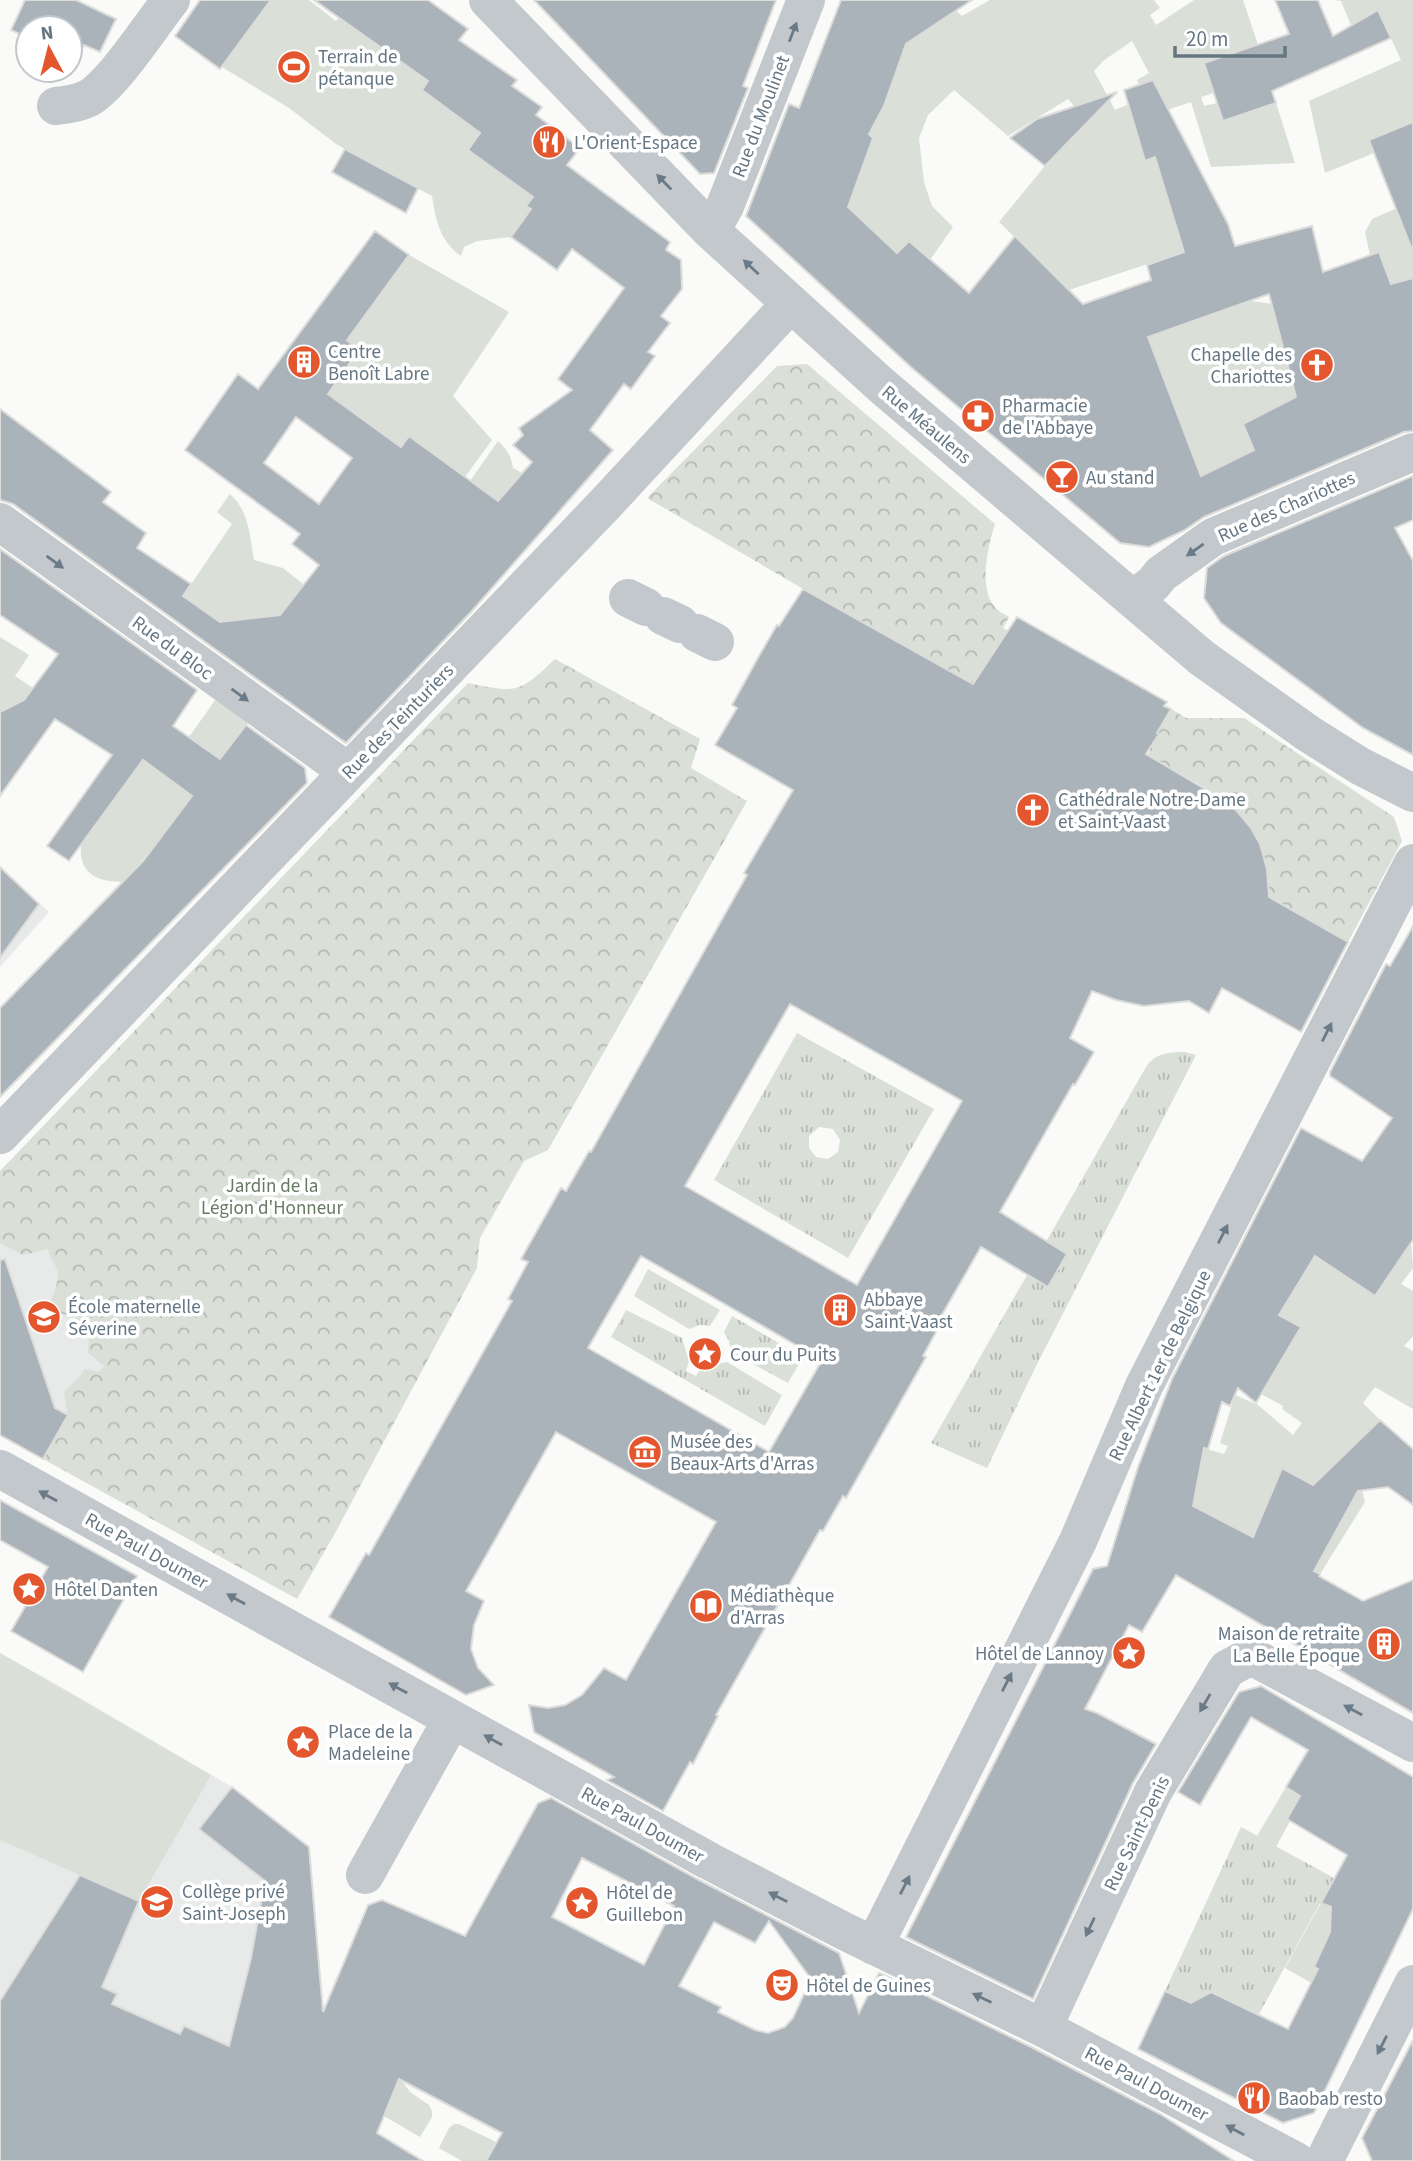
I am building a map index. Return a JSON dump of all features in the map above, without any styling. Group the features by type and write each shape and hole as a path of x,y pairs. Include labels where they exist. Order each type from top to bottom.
{"street":[{"path":"57,106 89,97 109,80 171,0"},
{"name":"Rue Méaulens","path":"488,0 711,231 881,385 1202,658 1309,734 1360,766 1413,793"},
{"name":"Rue du Moulinet","path":"711,231 724,206 806,0"},
{"name":"Rue des Teinturiers","path":"0,1135 347,771 600,511 790,304"},
{"name":"Rue des Chariottes","path":"1133,600 1161,574 1213,537 1413,452"},
{"name":"Rue du Bloc","path":"0,522 347,771"},
{"name":"Rue Albert 1er de Belgique","path":"874,1945 1078,1541 1144,1387 1413,863"},
{"name":"Rue Paul Doumer","path":"0,1469 699,1856 1043,2028 1296,2161"},
{"name":"Rue Saint-Denis","path":"1043,2028 1153,1792 1227,1669 1251,1656 1413,1743"},
{"path":"365,1875 452,1719"},
{"path":"1324,2161 1413,1984"}],"shaded area":[{"path":"0,867 49,912 0,967"},
{"name":"École maternelle Séverine","path":"60,1232 115,1399 68,1416 43,1459 0,1435 0,1243 10,1247"},
{"name":"Collège privé Saint-Joseph","path":"0,1653 232,1787 309,1849 318,1956 265,2161 0,2095"}],"green space":[{"path":"250,0 309,0 336,21 345,9 434,73 422,90 480,133 468,150 494,169 501,159 534,195 526,206 531,209 511,237 477,241 464,247 461,256 448,244 440,230 432,196 336,144 289,108 222,67 263,10"},
{"path":"990,0 1154,0 1160,8 1150,15 1156,25 1194,0 1243,0 1258,45 1204,63 1213,93 1201,97 1204,106 1226,101 1232,118 1276,103 1295,163 1211,167 1191,102 1155,114 1137,80 1149,73 1132,41 1103,61 1094,71 1115,110 1127,105 1150,141 1140,146 1145,161 1155,157 1184,252 1069,290 999,222 1045,166 1088,122 1068,99 1008,136 954,90 928,115 919,138 924,182 932,206 953,227 930,260 909,241 897,253 845,204 873,139 869,134 894,78 911,19 927,30 951,14 954,9 962,16"},
{"path":"1333,0 1413,0 1413,122 1369,140 1374,153 1325,173 1309,101 1401,60 1378,10 1351,25 1341,1"},
{"path":"1413,201 1413,278 1391,284 1379,252 1370,255 1365,232 1372,219"},
{"path":"409,255 509,312 453,396 492,440 465,477 409,437 401,447 328,394 347,340"},
{"path":"1251,301 1272,304 1304,428 1281,405 1243,424 1254,450 1201,476 1137,341"},
{"path":"807,364 995,524 987,555 987,589 995,607 1009,617 1003,628 1008,631 977,693 647,498 777,366"},
{"path":"498,441 508,453 513,468 534,485 512,511 470,481"},
{"path":"230,494 245,516 254,560 283,568 318,596 307,612 292,600 280,615 220,622 183,596 232,524 217,512"},
{"path":"0,637 29,655 15,676 33,688 17,710 0,712"},
{"name":"Jardin de la Légion d'Honneur","path":"555,659 700,739 691,768 747,801 548,1150 524,1161 480,1238 477,1268 297,1599 43,1459 68,1416 64,1391 85,1369 99,1372 104,1366 88,1353 89,1336 75,1317 59,1313 49,1305 58,1275 48,1249 23,1255 0,1243 0,1171 468,683 516,688 533,679"},
{"path":"218,696 251,719 220,759 189,737"},
{"path":"1171,709 1186,718 1244,718 1394,817 1402,841 1348,942 1268,897 1267,869 1260,845 1248,825 1213,793 1148,755 1150,750 1144,746 1155,741 1159,734 1154,731 1161,718 1165,719"},
{"path":"143,761 198,800 168,829 123,882 98,878 86,869 81,845"},
{"path":"797,1033 934,1109 848,1258 714,1180","holes":["819,1127 833,1129 840,1140 838,1152 828,1159 816,1157 809,1148 809,1136"]},
{"path":"1185,1052 1196,1055 1035,1368 987,1468 931,1443 1146,1067 1158,1056"},
{"path":"1411,1242 1413,1268 1401,1284 1413,1291 1413,1336 1404,1346 1413,1351 1413,1409 1375,1387 1363,1403 1380,1420 1335,1464 1362,1490 1365,1502 1320,1574 1266,1559 1182,1512 1188,1493 1196,1490 1193,1479 1203,1448 1224,1454 1228,1446 1220,1443 1235,1395 1258,1405 1293,1435 1302,1423 1282,1409 1283,1406 1254,1390 1300,1327 1279,1315 1315,1256 1375,1296"},
{"path":"648,1269 720,1310 710,1326 700,1325 689,1329 634,1296"},
{"path":"626,1310 682,1338 689,1361 686,1371 696,1376 702,1367 727,1362 782,1395 765,1426 611,1337"},
{"path":"732,1316 803,1357 788,1383 731,1352 724,1332"},
{"path":"0,1653 211,1775 139,1901 0,1840"},
{"path":"1286,1787 1300,1796 1276,1847 1257,1836"},
{"path":"1241,1827 1334,1878 1259,2014 1211,1992 1201,1997 1198,2006 1165,1991"},
{"path":"1321,1903 1339,1911 1330,1920 1329,1926 1337,1931 1331,1944 1323,1948 1314,1966 1322,1971 1315,1985 1285,1968"},
{"path":"399,2077 410,2092 429,2105 432,2111 432,2117 420,2137 384,2116"},
{"path":"454,2124 496,2142 486,2161 462,2161 439,2148 449,2128"}],"building":[{"path":"25,0 76,0 116,19 100,52 84,45 84,14 18,14"},
{"path":"200,0 271,0 220,69 175,36"},
{"path":"314,0 428,0 468,29 459,40 517,80 512,86 542,107 536,115 580,148 567,165 670,242 666,250 681,260 682,289 661,316 670,323 648,352 655,356 631,389 624,384 590,430 613,450 471,612 346,743 13,504 0,500 0,409 111,492 103,502 146,533 137,548 191,584 183,596 220,622 280,615 319,565 292,544 300,534 185,450 238,374 258,389 375,231 409,255 347,340 359,350 328,394 401,447 409,436 498,501 532,462 513,445 523,435 519,428 572,390 558,379 624,288 572,249 557,270 511,237 531,209 526,206 533,197 468,150 480,133 422,90 428,81","holes":["296,417 352,458 319,504 264,463"]},
{"path":"534,0 776,0 743,86 748,88 714,173 700,174"},
{"path":"841,0 972,0 906,44 884,106 869,134 873,138 848,207 897,253 909,241 969,293 1015,236 1083,304 1151,280 1147,265 1184,252 1155,157 1145,161 1124,90 1153,80 1228,224 1235,246 1312,226 1323,272 1379,252 1391,284 1413,278 1413,431 1404,432 1204,517 1185,530 1149,547 1120,543 912,368 746,216 789,104 799,108","holes":["1269,294 1296,397 1243,424 1254,450 1201,476 1148,337"]},
{"path":"1275,0 1318,0 1333,36 1378,10 1391,38 1272,91 1276,103 1223,121 1204,63 1289,34"},
{"path":"1117,92 1045,166 1010,138 1037,119"},
{"path":"1413,122 1413,247 1411,247 1369,140"},
{"path":"345,149 418,188 406,213 332,172"},
{"path":"1413,476 1413,520 1395,528 1413,561 1413,755 1363,728 1221,623 1204,598 1207,568 1224,556"},
{"path":"0,549 197,690 173,726 220,759 246,725 305,768 307,783 0,1097 0,1008 143,861 192,796 143,760 69,861 47,846 112,755 55,719 0,796 0,712 24,700 58,654 0,615"},
{"path":"803,589 973,684 1017,617 1167,702 1164,706 1171,709 1146,754 1232,805 1260,844 1267,869 1269,897 1348,942 1301,1032 1222,988 1209,1013 1189,1001 1144,1006 1092,991 1070,1038 1094,1052 1000,1212 1067,1254 1048,1287 981,1247 939,1320 942,1321 923,1356 926,1357 846,1498 843,1496 823,1531 820,1530 716,1715 718,1716 693,1764 690,1762 663,1811 607,1780 614,1777 534,1732 529,1705 548,1708 565,1705 582,1695 604,1668 626,1680 716,1522 556,1432 466,1591 484,1601 474,1625 471,1649 478,1668 494,1685 466,1695 329,1617 366,1553 369,1555 512,1301 508,1299 528,1262 521,1259 561,1188 566,1191 589,1151 591,1152 747,875 744,873 793,790 715,745 737,708 732,705 777,625 779,626","holes":["790,1004 962,1101 857,1285 685,1186","641,1256 822,1360 769,1452 588,1348"]},
{"path":"0,867 39,904 0,958"},
{"path":"1413,926 1413,1240 1375,1296 1315,1256 1279,1315 1301,1327 1256,1403 1238,1388 1230,1406 1222,1402 1208,1449 1204,1448 1193,1506 1253,1537 1282,1468 1313,1485 1380,1420 1413,1449 1413,1505 1388,1487 1358,1491 1314,1571 1363,1601 1413,1580 1413,1713 1176,1575 1142,1632 1129,1625 1085,1709 1156,1744 1133,1783 1033,1999 906,1937 1093,1569 1107,1566 1138,1467 1172,1379 1301,1128 1362,1161 1392,1118 1330,1076 1330,1072 1386,964 1390,966"},
{"path":"5,1259 55,1408 68,1415 43,1459 0,1435 0,1260"},
{"path":"0,1500 137,1576 83,1672 11,1631 48,1567 0,1540"},
{"path":"1261,1686 1413,1777 1413,1909 1314,2113 1283,2123 1138,2049 1165,1991 1191,2003 1211,1992 1288,2029 1318,1969 1314,1967 1330,1932 1331,1907 1321,1903 1347,1855 1287,1819 1300,1796 1286,1787 1308,1750 1251,1717 1200,1805 1178,1792 1239,1692"},
{"path":"232,1787 309,1847 323,2012 368,1905 382,1900 465,1936 538,1803 551,1798 839,1953 859,2013 879,1973 1160,2114 1234,2161 486,2161 502,2133 399,2079 377,2133 423,2161 0,2161 0,2001 80,1875 139,1901 102,1987 117,1994 112,2004 180,2034 184,2026 229,2046 251,1958 265,1881 199,1829","holes":["582,1858 674,1906 644,1965 552,1917","769,1921 811,1979 793,2018 785,2027 768,2033 755,2030 718,2012 721,2007 679,1986 714,1922 755,1943"]},
{"path":"1413,2040 1413,2161 1372,2161 1362,2138"}],"place":[{"name":"Terrain de pétanque","path":"294,67"},
{"name":"L'Orient-Espace","path":"549,142"},
{"name":"Centre Benoît Labre","path":"304,362"},
{"name":"Chapelle des Chariottes","path":"1317,365"},
{"name":"Pharmacie de l'Abbaye","path":"978,416"},
{"name":"Au stand","path":"1062,477"},
{"name":"Cathédrale Notre-Dame et Saint-Vaast","path":"1033,810"},
{"name":"Abbaye Saint-Vaast","path":"840,1310"},
{"name":"École maternelle Séverine","path":"44,1317"},
{"name":"Cour du Puits","path":"705,1354"},
{"name":"Musée des Beaux-Arts d'Arras","path":"645,1452"},
{"name":"Hôtel Danten","path":"29,1589"},
{"name":"Médiathèque d'Arras","path":"706,1606"},
{"name":"Maison de retraite La Belle Époque","path":"1384,1644"},
{"name":"Hôtel de Lannoy","path":"1129,1653"},
{"name":"Place de la Madeleine","path":"303,1742"},
{"name":"Collège privé Saint-Joseph","path":"157,1902"},
{"name":"Hôtel de Guillebon","path":"582,1903"},
{"name":"Hôtel de Guines","path":"782,1985"},
{"name":"Baobab resto","path":"1254,2098"}]}
